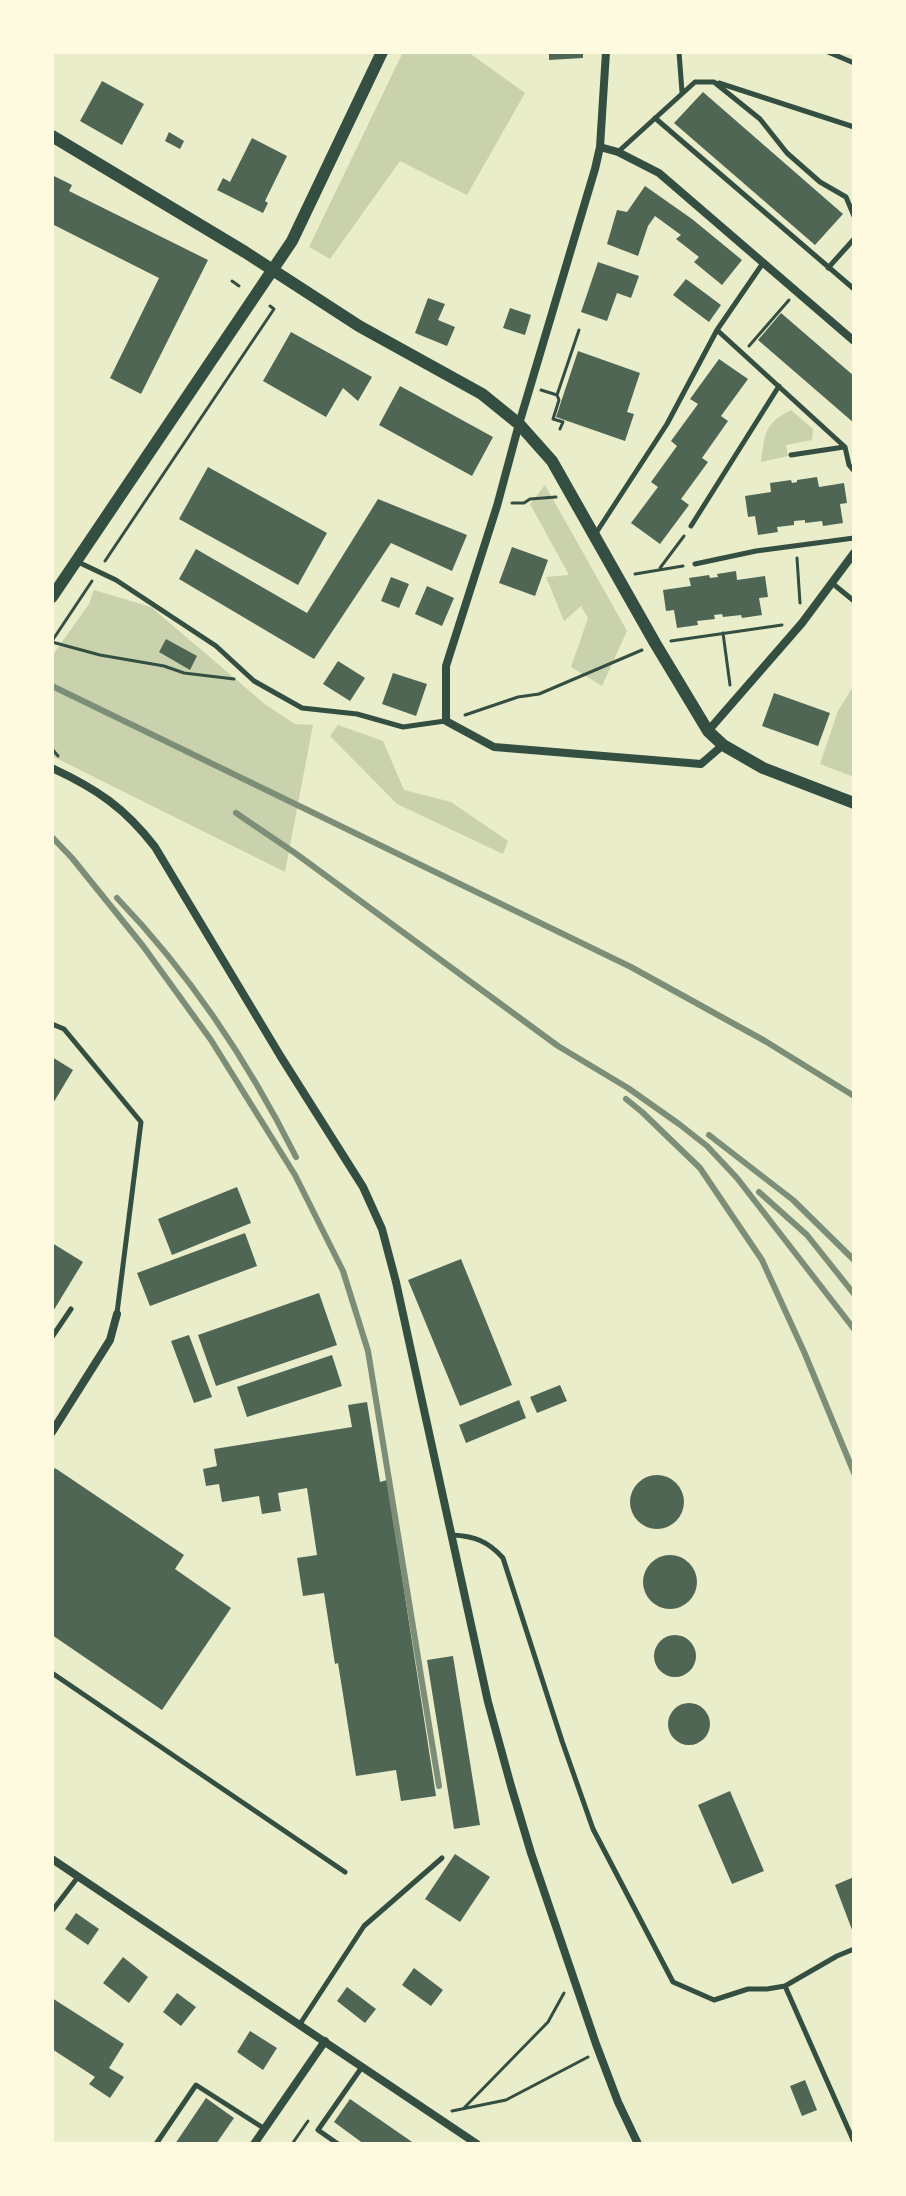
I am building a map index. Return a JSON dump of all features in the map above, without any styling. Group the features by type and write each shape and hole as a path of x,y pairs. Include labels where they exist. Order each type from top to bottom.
{"street":[{"path":"52,597 292,241 382,52"},
{"path":"606,52 600,147 497,506 446,666 446,721 494,747 701,764 723,745"},
{"path":"52,136 273,269 359,326 482,394 519,424 552,461 708,731 723,745 763,768 854,803"},
{"path":"600,147 618,152 659,173 854,341"},
{"path":"708,731 802,623 854,553"},
{"path":"52,768 113,802 137,823 155,847 363,1187 382,1229 488,1702 531,1853 596,2044 638,2144"},
{"path":"52,1432 110,1340 117,1314"},
{"path":"52,1859 477,2144"},
{"path":"254,2144 325,2041"}],"lane":[{"path":"679,52 682,93"},
{"path":"828,52 854,63"},
{"path":"618,152 695,82 714,82 854,127"},
{"path":"714,82 760,119 787,153 820,182 846,197 854,216"},
{"path":"655,118 854,289"},
{"path":"846,197 854,189"},
{"path":"828,268 854,239"},
{"path":"595,535 667,424 717,330 764,262"},
{"path":"717,330 845,447 849,465 854,471"},
{"path":"691,526 779,386"},
{"path":"791,455 845,447"},
{"path":"695,564 756,551 854,538"},
{"path":"77,561 116,580 216,646 254,681 302,708 357,714 403,727 446,721"},
{"path":"832,583 854,601"},
{"path":"52,1024 64,1029 141,1122 117,1314"},
{"path":"52,1337 71,1309"},
{"path":"451,1535 470,1536 491,1544 503,1558 593,1829 673,1982 714,2000 748,1989 785,1986 854,1949"},
{"path":"52,1673 345,1872"},
{"path":"300,2024 364,1926 442,1858"},
{"path":"52,1911 78,1876"},
{"path":"785,1986 854,2142"},
{"path":"338,2144 318,2130 362,2066"},
{"path":"156,2144 196,2085 265,2129"}],"path":[{"path":"232,281 239,286"},
{"path":"254,681 184,673 52,642 274,309 270,306"},
{"path":"743,353 779,310"},
{"path":"560,429 563,422 553,419 559,400 557,395 579,330"},
{"path":"542,390 557,395"},
{"path":"497,506 524,503 540,497 572,495"},
{"path":"658,570 691,526"},
{"path":"672,640 802,623 796,545"},
{"path":"635,574 682,566"},
{"path":"723,633 733,703"},
{"path":"446,721 518,697 539,694 655,643"},
{"path":"463,2109 548,2022 566,1990 571,2004"},
{"path":"434,2115 506,2100 588,2057"}],"green space":[{"path":"403,52 468,52 525,93 467,195 400,161 330,259 309,247"},
{"path":"791,410 813,429 812,440 786,445 788,456 761,462 767,430 775,420"},
{"path":"545,485 627,631 602,686 571,667 588,618 581,606 564,621 546,577 569,575 530,504"},
{"path":"94,590 151,607 266,705 295,724 313,725 285,872 52,756 52,656 89,604"},
{"path":"854,685 854,777 820,764 838,711"},
{"path":"338,725 383,741 404,790 451,802 508,841 503,854 397,804 330,736"}],"building":[{"path":"549,52 583,52 583,58 549,60"},
{"path":"102,81 144,104 122,145 80,121"},
{"path":"703,92 843,214 815,245 674,123"},
{"path":"169,132 184,141 180,149 165,141"},
{"path":"252,138 287,156 265,201 268,203 263,213 217,190 223,178 230,182"},
{"path":"52,175 72,185 69,191 208,260 141,394 110,378 159,278 52,224"},
{"path":"645,186 742,260 722,285 694,262 699,257 676,239 681,235 655,216 648,226 638,256 607,244 617,210 627,212"},
{"path":"598,262 639,276 631,298 617,293 607,321 581,312"},
{"path":"686,279 721,305 709,322 673,295"},
{"path":"428,298 445,304 438,320 455,327 447,346 415,333"},
{"path":"510,308 531,315 525,335 503,328"},
{"path":"781,313 854,376 854,423 758,340"},
{"path":"291,332 372,377 358,401 343,388 326,417 263,381"},
{"path":"578,351 640,373 627,412 634,414 625,441 556,417"},
{"path":"719,359 748,379 721,416 728,421 702,458 708,462 681,499 689,505 660,544 631,523 658,487 651,482 677,446 671,441 698,404 690,399"},
{"path":"400,386 493,437 472,476 379,425"},
{"path":"208,467 327,533 298,585 179,519"},
{"path":"817,477 819,487 844,483 847,503 840,504 843,523 823,526 822,521 794,521 794,525 777,527 778,532 758,535 755,516 748,517 745,496 771,492 770,483 791,480 792,483"},
{"path":"378,499 467,535 452,571 391,543 314,659 179,579 196,549 307,613"},
{"path":"512,547 548,560 535,596 499,583"},
{"path":"736,571 737,580 765,576 768,597 759,598 762,615 742,618 741,615 714,615 715,619 697,621 698,625 677,628 674,610 666,611 663,590 691,586 689,578 718,577 717,574"},
{"path":"391,577 409,584 399,608 381,601"},
{"path":"427,586 454,598 442,626 415,614"},
{"path":"166,639 197,656 190,670 159,652"},
{"path":"338,661 365,678 350,701 323,684"},
{"path":"393,673 427,684 416,716 382,704"},
{"path":"774,693 830,713 818,746 762,726"},
{"path":"52,1057 73,1070 52,1105"},
{"path":"237,1187 251,1223 172,1255 158,1219"},
{"path":"245,1233 257,1266 150,1306 137,1273"},
{"path":"52,1243 83,1262 52,1313"},
{"path":"461,1259 512,1385 460,1406 408,1280"},
{"path":"319,1293 337,1345 216,1386 198,1335"},
{"path":"189,1335 212,1397 194,1403 171,1341"},
{"path":"332,1355 342,1386 247,1417 237,1387"},
{"path":"560,1385 567,1401 537,1413 530,1397"},
{"path":"519,1400 526,1418 466,1443 459,1425"},
{"path":"367,1402 380,1482 387,1480 436,1796 401,1801 396,1770 356,1776 324,1593 303,1596 297,1558 317,1555 307,1488 278,1493 281,1511 262,1514 259,1496 222,1502 219,1484 206,1486 203,1469 217,1466 214,1449 352,1427 348,1405"},
{"path":"55,1468 184,1555 175,1569 231,1608 162,1710 52,1635 52,1473"},
{"path":"657,1475 676,1483 684,1502 676,1521 657,1529 638,1521 630,1502 638,1483"},
{"path":"670,1555 689,1563 697,1582 689,1601 670,1609 651,1601 643,1582 651,1563"},
{"path":"675,1635 690,1641 696,1656 690,1671 675,1677 660,1671 654,1656 660,1641"},
{"path":"453,1656 480,1825 454,1829 427,1660"},
{"path":"689,1703 704,1709 710,1724 704,1739 689,1745 674,1739 668,1724 674,1709"},
{"path":"730,1791 764,1871 732,1884 698,1805"},
{"path":"455,1854 490,1877 460,1922 425,1899"},
{"path":"854,1877 854,1935 835,1885"},
{"path":"76,1913 99,1929 88,1945 65,1929"},
{"path":"123,1957 148,1977 129,2003 103,1983"},
{"path":"414,1968 443,1990 431,2006 402,1985"},
{"path":"347,1987 376,2009 365,2023 337,2001"},
{"path":"177,1993 196,2007 181,2026 163,2012"},
{"path":"52,1998 124,2044 109,2068 124,2077 110,2098 89,2084 95,2077 52,2049"},
{"path":"250,2031 277,2048 263,2070 237,2052"},
{"path":"805,2080 817,2110 802,2116 790,2086"},
{"path":"206,2098 234,2118 216,2144 175,2144"},
{"path":"350,2099 415,2144 364,2144 334,2122"}],"railway":[{"path":"52,686 631,967 765,1041 854,1096"},
{"path":"236,813 558,1046 628,1088 707,1146 737,1178 854,1329"},
{"path":"52,837 143,946 211,1040 295,1175 343,1271 368,1351 439,1786"},
{"path":"117,898 169,957 216,1021 296,1157"},
{"path":"626,1099 700,1168 762,1260 854,1473"},
{"path":"709,1135 793,1200 854,1260"},
{"path":"759,1192 807,1235 854,1294"}]}
